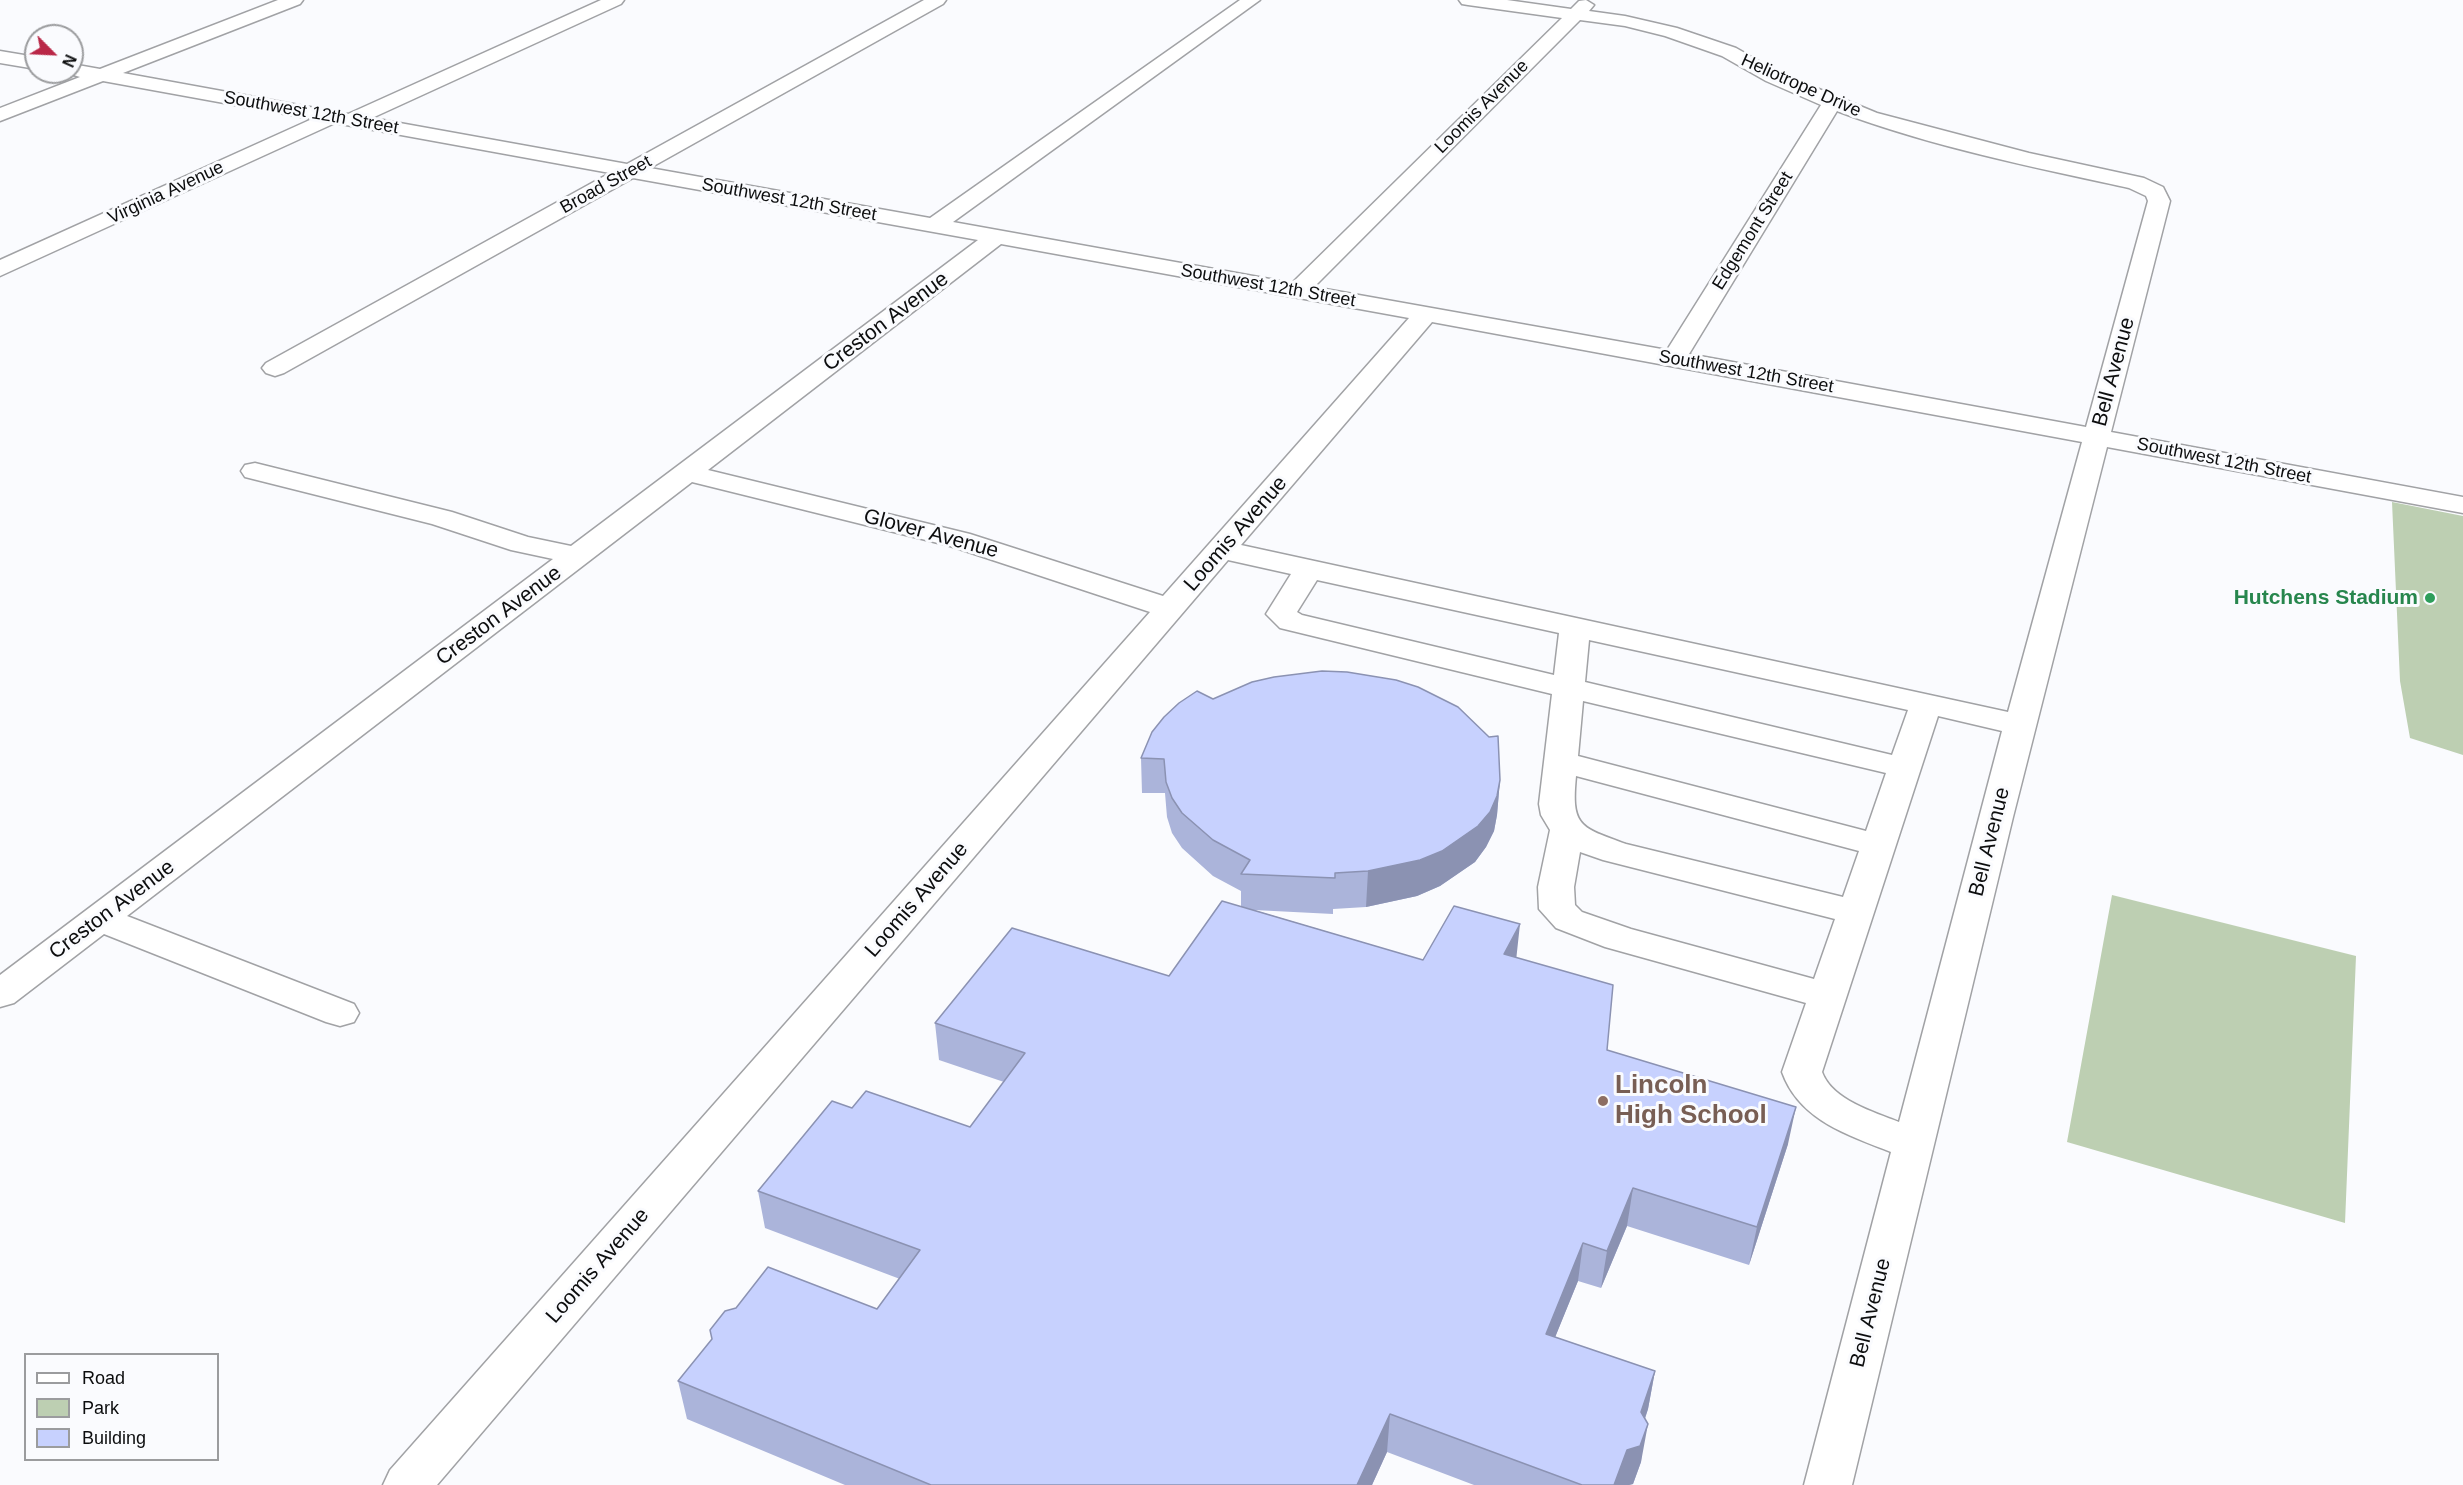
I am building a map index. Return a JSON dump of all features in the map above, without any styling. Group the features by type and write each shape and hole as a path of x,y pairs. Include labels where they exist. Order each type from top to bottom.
{"street":[{"path":"0,115 294,0"},
{"name":"Virginia Avenue","path":"0,269 615,0"},
{"name":"Broad Street","path":"275,368 937,0"},
{"path":"933,226 1251,0"},
{"name":"Heliotrope Drive","path":"1468,0 1625,21 1692,38 1729,52 1832,104 1944,139 2136,183 2156,192 2159,201"},
{"name":"Loomis Avenue","path":"1297,291 1574,14 1591,0"},
{"path":"0,57 24,61"},
{"name":"Southwest 12th Street","path":"84,72 1674,359 2463,506"},
{"name":"Edgemont Street","path":"1674,359 1832,104"},
{"name":"Bell Avenue","path":"1828,1485 2021,725 2159,201"},
{"name":"Creston Avenue","path":"0,994 997,237"},
{"name":"Loomis Avenue","path":"407,1485 1426,314"},
{"path":"255,471 442,518 521,544 578,556"},
{"name":"Glover Avenue","path":"687,474 970,543 1171,609"},
{"path":"1222,550 2021,725"},
{"path":"1309,569 1281,615 1291,622 1569,686 1905,768"},
{"path":"1575,628 1556,804 1557,818 1567,830 1588,842 1615,852 1856,912"},
{"path":"1914,1144 1830,1107 1810,1089 1802,1072 1926,704"},
{"path":"1560,762 1879,845"},
{"path":"1567,830 1556,887 1557,909 1569,920 1618,939 1828,996"},
{"path":"101,919 340,1013"}],"green space":[{"name":"Hutchens Stadium","path":"2392,502 2463,516 2463,755 2410,738 2400,681"},
{"path":"2112,895 2356,956 2345,1223 2067,1142"}],"building":[{"path":"1322,671 1347,672 1396,680 1418,687 1458,707 1489,737 1498,736 1500,780 1497,796 1490,812 1478,826 1442,851 1420,860 1368,871 1335,873 1335,878 1241,874 1250,860 1213,840 1182,813 1172,798 1166,782 1164,759 1141,758 1152,732 1164,717 1197,691 1213,699 1252,682"},
{"path":"1222,901 1423,960 1454,906 1520,924 1504,954 1613,985 1607,1050 1796,1107 1757,1227 1633,1188 1607,1251 1583,1243 1546,1334 1655,1371 1641,1412 1648,1424 1640,1446 1627,1450 1614,1485 1582,1485 1390,1414 1357,1485 931,1485 678,1381 712,1339 710,1330 725,1311 736,1308 768,1267 877,1309 920,1250 758,1191 832,1101 852,1108 866,1091 970,1127 1025,1053 935,1023 1012,928 1169,976"}],"place":[{"name":"Hutchens Stadium","path":"2430,598"},
{"name":"Lincoln High School","path":"1603,1101"}]}
